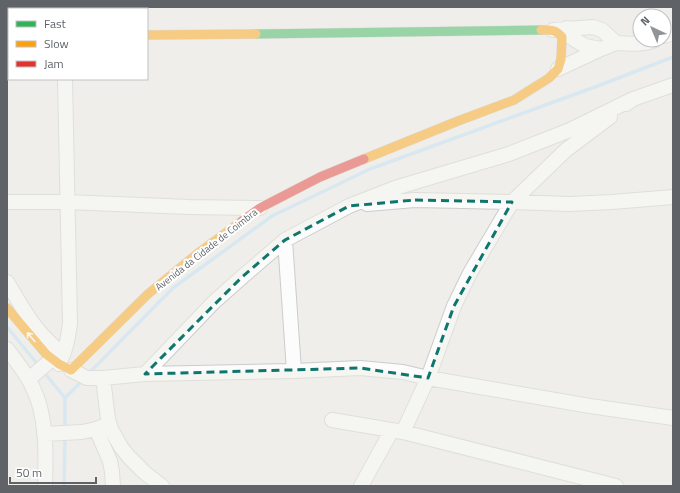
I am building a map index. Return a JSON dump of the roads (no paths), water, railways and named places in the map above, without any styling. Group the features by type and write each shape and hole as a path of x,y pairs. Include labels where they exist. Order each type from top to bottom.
{"street":[{"path":"148,35 553,30 594,27 602,30 616,43"},
{"path":"567,28 572,38 585,46 601,49"},
{"path":"553,30 558,32 562,37 561,59 558,69"},
{"path":"558,69 616,43 632,44"},
{"name":"Avenida da Cidade de Coimbra","path":"58,362 148,294 197,254 260,208 320,177 514,100 549,78 558,69"},
{"path":"32,376 58,362 68,338 70,323 65,80"},
{"path":"145,374 214,302 285,240 349,206 395,188 509,154 570,130 633,99 673,85"},
{"path":"361,486 397,431 428,378 454,306 470,272 512,202 566,150 633,99"},
{"path":"349,206 415,200 569,204 612,202 673,196"},
{"path":"7,202 67,202 189,208 260,208"},
{"path":"285,240 294,371"},
{"path":"7,282 21,306 46,340 58,362"},
{"path":"7,308 46,354 87,378 145,374 360,368 403,372 428,378 590,406 673,418"},
{"path":"7,349 32,376 40,410 48,434 45,486"},
{"path":"103,378 103,426 112,472 113,486"},
{"path":"332,420 397,431 616,486"},
{"path":"48,434 82,432 103,426"},
{"path":"103,426 115,436 129,457 145,473 162,486"}],"waterway":[{"path":"88,374 173,288 272,216 370,169 673,57"},
{"path":"7,327 39,366"},
{"path":"43,371 65,398"},
{"path":"65,398 83,380"},
{"path":"65,398 65,430"},
{"path":"64,486 65,437"}]}
